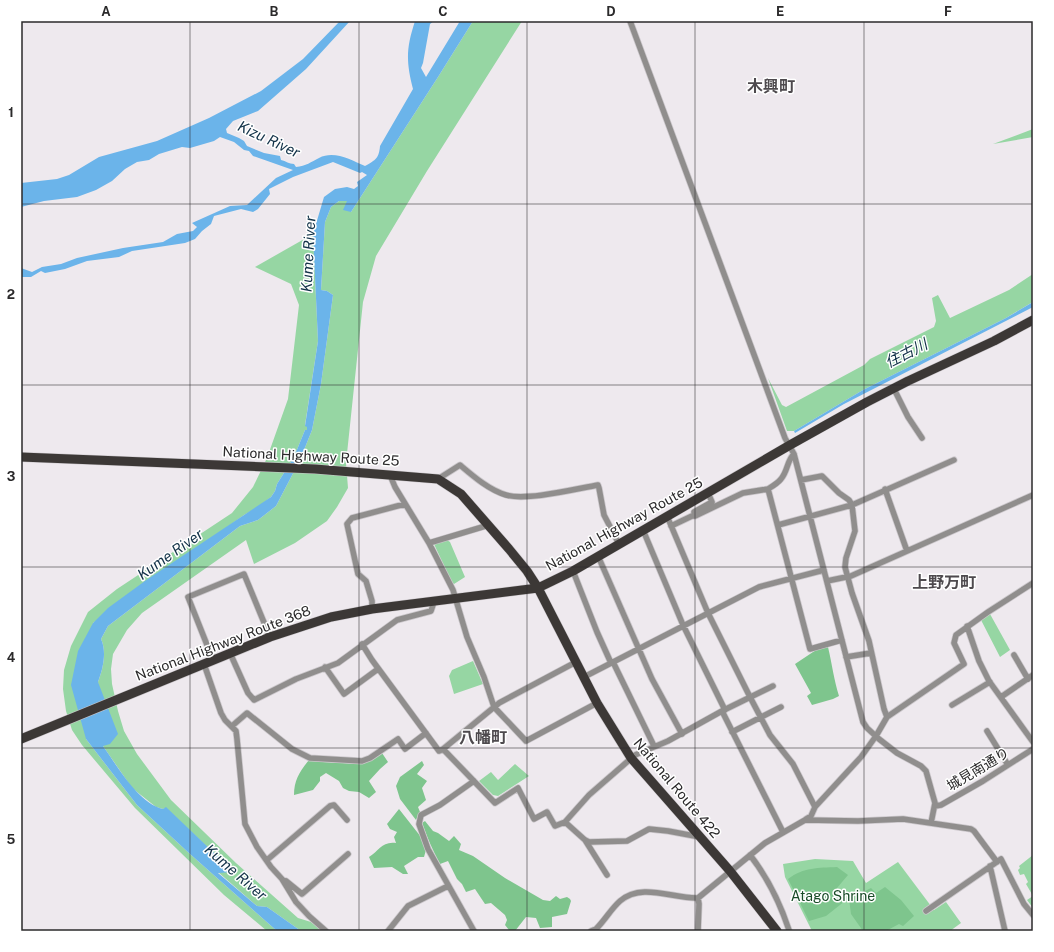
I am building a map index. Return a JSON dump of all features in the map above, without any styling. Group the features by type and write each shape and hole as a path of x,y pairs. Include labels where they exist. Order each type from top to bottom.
{"highway":[{"name":"National Highway Route 25","path":"21,456 307,468 438,479 461,494 527,571 538,588 573,571 708,493 792,449 894,389 994,341 1033,320"},
{"name":"National Highway Route 368","path":"21,739 270,637 331,617 372,609 538,588"},
{"name":"National Route 422","path":"538,588 597,702 630,758 730,871 777,931"}],"street":[{"path":"630,21 785,438 792,449 863,722 876,736 897,752 917,763 926,771 935,803 931,822"},
{"path":"894,389 908,417 922,438"},
{"path":"672,526 743,493 768,489 781,480 792,449"},
{"path":"778,525 852,505 954,460"},
{"path":"438,479 460,464 495,491 507,496 525,497 598,485 604,516 619,544"},
{"path":"390,474 395,487 429,543 453,590 467,637 484,677 494,707 526,741 597,702"},
{"path":"801,480 822,476 839,493 849,500 852,505 855,531 846,558 845,568 866,634 887,718"},
{"path":"768,489 810,649 842,640"},
{"path":"886,489 907,551"},
{"path":"695,516 694,512 712,502 708,493"},
{"path":"827,581 847,577 1033,495"},
{"path":"372,609 372,601 366,581 358,574 347,524 352,518 405,504"},
{"path":"667,516 708,613 750,697 770,735 793,764 815,808"},
{"path":"429,543 489,525"},
{"path":"643,530 683,625 732,732 783,832"},
{"path":"598,556 654,684 682,734"},
{"path":"584,677 683,625 759,588 824,570"},
{"path":"573,571 597,632 654,746"},
{"path":"213,660 188,597 192,594 244,574 270,637"},
{"path":"591,931 596,929 619,902 630,894 649,892 698,898 765,843 811,816 815,808 861,757 887,718 964,664 954,643 956,635 967,626 1033,583"},
{"path":"230,653 248,693 254,700 296,679 324,670 338,663 362,644 397,620 431,611 434,602"},
{"path":"967,626 979,661 990,682 1033,742"},
{"path":"362,644 378,669 439,751 499,703 576,662"},
{"path":"846,657 871,653"},
{"path":"1001,697 1031,677 1014,656"},
{"path":"204,664 221,714 236,731 245,824 257,847 271,867 282,879 302,894 348,854"},
{"path":"324,670 344,694 378,669"},
{"path":"952,706 990,682"},
{"path":"443,749 495,803 518,788 534,819 547,812 555,826 565,822 589,796 630,758 682,734 723,710 773,686"},
{"path":"732,732 781,707"},
{"path":"232,726 247,713 292,749 302,755 310,758 362,761 370,758 398,739 405,749 426,733"},
{"path":"987,731 1008,765"},
{"name":"城見南通り","path":"935,806 941,805 1033,749"},
{"path":"474,781 440,805 421,815 419,819 419,824 428,849 474,931"},
{"path":"267,860 330,806 334,805 347,820"},
{"path":"805,820 858,821 902,819 971,829 997,862"},
{"path":"565,822 585,840 607,876"},
{"path":"585,840 589,842 624,841 649,829 700,837"},
{"path":"750,855 768,880 780,904 789,931"},
{"path":"926,911 1001,859 1024,904 1033,914"},
{"path":"990,866 1005,931"},
{"path":"282,879 296,902 326,931"},
{"path":"388,931 408,906 448,886"},
{"path":"698,898 698,931"}],"green space":[{"path":"473,21 522,21 427,171 376,256 363,302 346,463 348,488 327,521 295,543 254,564 246,540 142,613 127,630 113,654 111,669 112,684 118,711 124,731 137,754 171,800 236,863 298,918 311,922 323,931 301,931 267,907 257,906 218,872 234,872 166,808 163,809 156,807 132,788 103,746 98,682 104,660 104,649 101,639 108,626 240,526 258,520 276,506 300,460 312,430 321,384 333,295 327,291 321,290 325,222 331,207 339,201 347,201 351,212"},
{"path":"1033,129 1033,137 993,144"},
{"path":"313,234 318,341 305,425 307,426 307,430 305,430 294,457 277,484 275,491 271,497 258,507 244,515 93,623 86,739 137,805 277,931 267,931 224,895 135,808 82,745 72,730 66,711 63,689 64,670 71,646 88,612 117,589 232,513 253,487 267,458 288,399 299,305 291,284 255,267"},
{"path":"1033,274 1033,302 1006,318 863,390 794,431 787,431 768,378 782,405 786,407 864,365 870,359 934,327 936,321 932,298 938,295 950,318 1009,290"},
{"path":"447,540 450,542 465,577 454,584 452,583 434,544"},
{"path":"990,614 1010,650 1000,657 981,620"},
{"path":"828,647 839,696 812,705 807,696 811,693 795,664 816,650"},
{"path":"473,661 483,684 454,694 449,676 452,670"},
{"path":"382,753 388,762 369,781 376,792 369,798 359,792 349,791 343,788 339,781 326,773 320,777 320,781 313,790 294,795 298,776 309,760 362,764"},
{"path":"422,761 424,765 417,774 427,781 422,788 426,800 418,807 420,812 416,820 400,799 396,786 400,777"},
{"path":"515,764 529,776 498,796 493,795 479,781 491,772 498,780"},
{"path":"399,809 421,837 426,850 424,857 418,857 404,866 408,874 403,874 392,867 374,868 369,857 384,845 396,843 394,837 397,832 390,829 387,824"},
{"path":"425,821 433,831 449,841 454,836 461,844 459,850 473,856 505,878 543,900 550,901 556,896 560,899 567,897 571,901 567,914 552,917 552,927 540,928 536,918 526,917 515,931 509,930 505,925 507,920 505,915 491,903 485,904 475,889 466,892 462,884 457,879 448,861 440,864 422,823"},
{"path":"1033,855 1033,896 1026,884 1028,882 1024,874 1020,875 1018,870 1020,868 1019,866"},
{"name":"Atago Shrine","path":"815,859 853,861 866,883 898,862 934,910 946,902 961,923 950,931 812,931 785,877 783,864"},
{"path":"837,867 848,875 837,888 845,901 826,916 809,921 788,879 806,870"},
{"path":"885,887 901,900 914,916 903,926 899,924 886,931 863,931 851,914 849,899 871,888 876,893"},
{"path":"1033,896 1033,908 1027,900"}],"water":[{"path":"340,21 350,21 306,69 258,111 233,121 226,129 227,133 244,141 247,146 264,153 280,156 281,160 294,164 296,167 306,165 319,158 331,155 336,155 365,166 378,156 380,146 413,89 408,55 415,21 434,21 430,24 421,68 426,77 460,21 473,21 351,212 343,210 347,201 339,201 331,207 325,222 321,290 327,291 333,295 321,384 312,430 300,460 276,506 258,520 240,526 108,626 101,639 104,649 104,660 98,682 118,734 110,744 103,746 122,774 145,800 163,809 166,807 234,872 218,873 257,906 267,907 301,931 277,931 137,805 86,739 71,685 78,651 93,623 108,608 145,581 271,497 275,491 277,484 294,457 305,430 307,430 307,427 305,426 318,341 313,234 324,197 335,189 347,187 354,189 358,186 357,182 367,175 333,162 293,177 269,189 270,194 258,209 253,212 241,209 214,216 211,224 195,239 185,243 132,251 119,257 87,261 65,269 45,273 41,271 31,277 21,277 21,268 32,272 42,267 61,264 77,258 123,248 163,242 177,234 193,231 197,227 192,223 230,206 247,205 276,178 293,170 253,156 249,151 244,150 234,142 220,137 214,141 190,148 182,147 159,154 149,160 137,162 125,169 112,181 96,190 77,197 44,201 21,207 21,183 57,179 69,175 99,157 157,141 209,118 261,91 303,59"},
{"path":"1033,302 1033,307 844,404 795,433 794,431 863,390 1006,318"}],"district":[{"name":"木興町","path":"771,86"},
{"name":"上野万町","path":"944,582"},
{"name":"八幡町","path":"483,737"}],"water label":[{"name":"Kizu River","path":"269,139"},
{"name":"Kume River","path":"308,254"},
{"name":"住古川","path":"906,353"},
{"name":"Kume River","path":"170,554"},
{"name":"Kume River","path":"236,872"}]}
